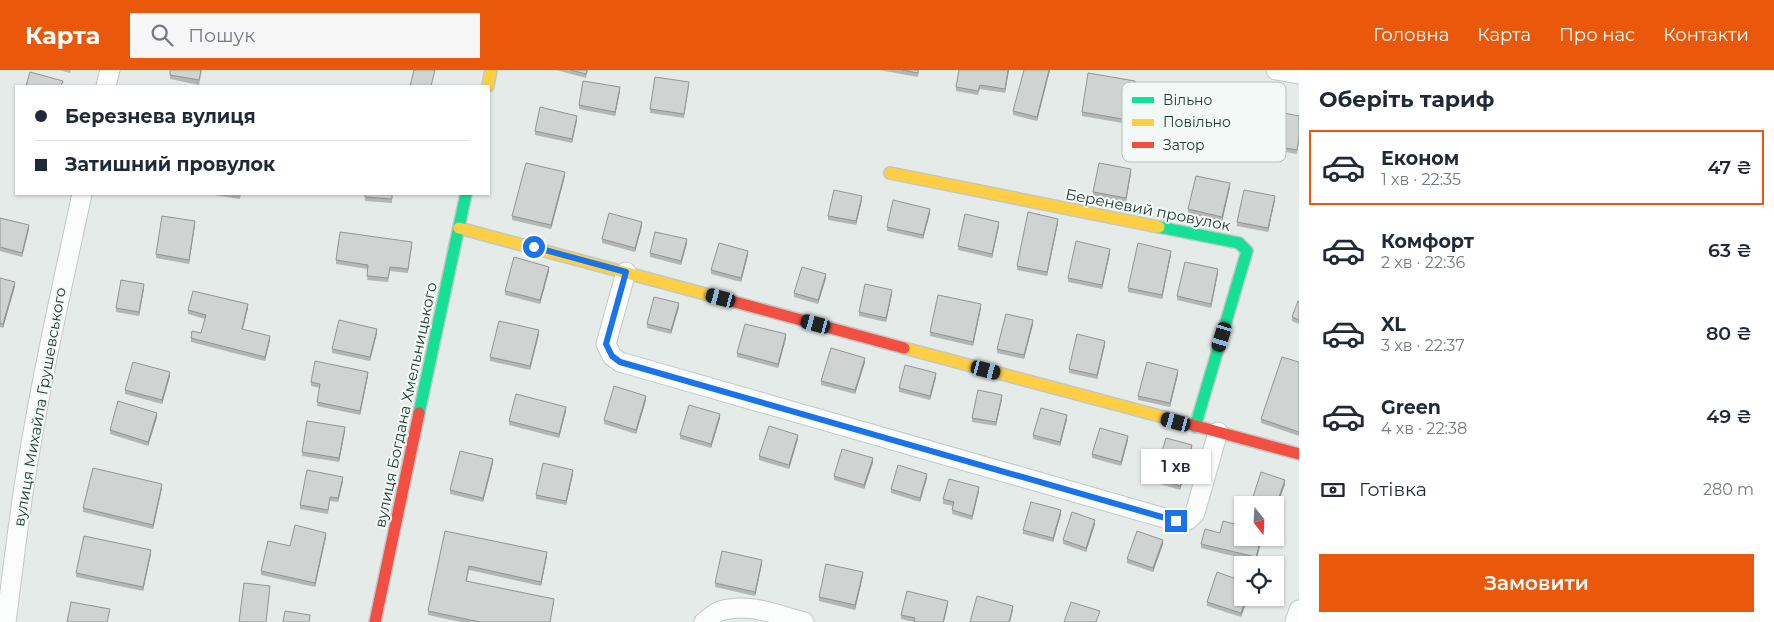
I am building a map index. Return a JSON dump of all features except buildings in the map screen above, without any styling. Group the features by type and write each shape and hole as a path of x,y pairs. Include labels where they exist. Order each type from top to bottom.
{"street":[{"path":"106,85 110,70"},
{"path":"488,85 491,70"},
{"path":"1276,70 1299,74"},
{"name":"Береневий провулок","path":"890,173 1239,243 1247,251 1244,265 1195,427"},
{"name":"вулиця Михайла Грушевського","path":"6,622 35,420 82,195"},
{"name":"вулиця Богдана Хмельницького","path":"375,622 466,195"},
{"path":"459,228 1299,454"},
{"path":"626,272 606,344 612,356 620,362 1176,521 1188,520 1195,513 1218,432"},
{"path":"704,622 719,612 735,608 755,609 804,622"},
{"path":"1295,622 1299,610"}],"traffic: fast":[{"path":"419,413 466,195"},
{"path":"1159,227 1239,243 1247,251 1195,427"}],"traffic: slow":[{"path":"488,85 491,70"},
{"path":"890,173 1159,227"},
{"path":"459,228 724,299"},
{"path":"904,348 1167,418"}],"traffic: jam":[{"path":"724,299 904,348"},
{"path":"375,622 419,413"},
{"path":"1167,418 1299,454"}],"route":[{"path":"534,247 626,272 606,344 612,356 620,362 1176,521"}]}
